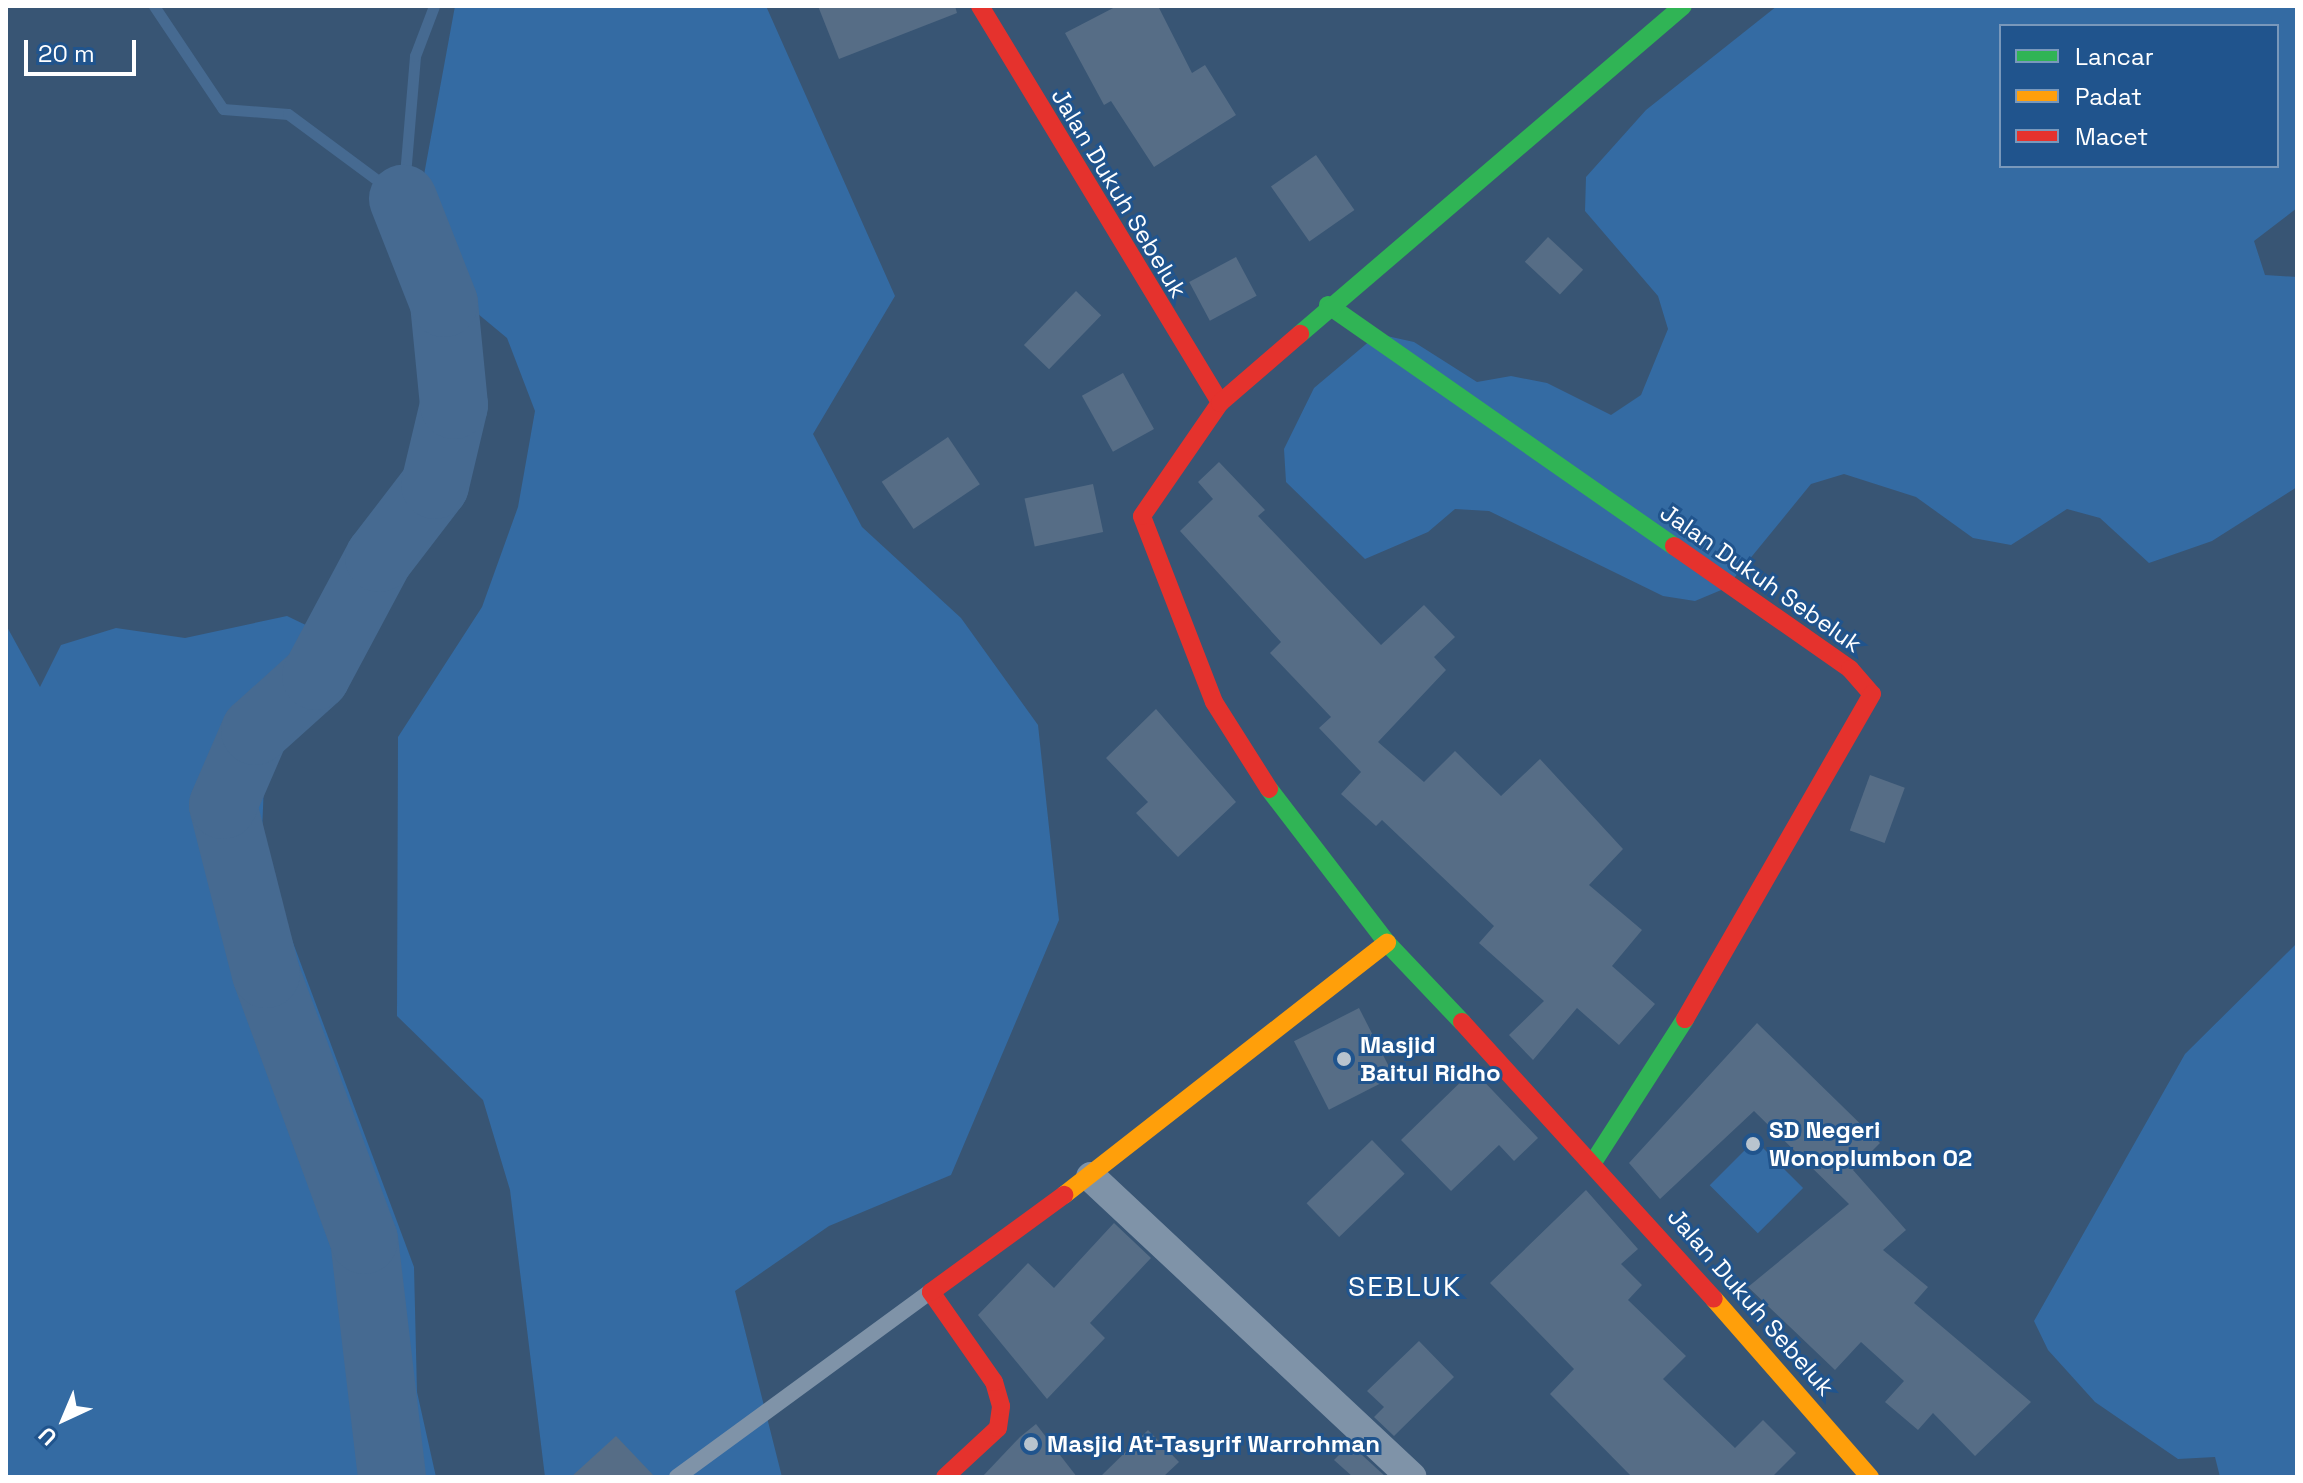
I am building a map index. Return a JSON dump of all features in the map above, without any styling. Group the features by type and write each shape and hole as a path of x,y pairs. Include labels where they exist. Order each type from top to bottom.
{"street":[{"name":"Jalan Dukuh Sebeluk","path":"980,6 1220,403"},
{"name":"Jalan Dukuh Sebeluk","path":"1683,6 1328,305 1220,403 1150,496 1142,516 1214,702 1276,800 1387,943 1594,1161 1870,1477"},
{"name":"Jalan Dukuh Sebeluk","path":"1328,305 1850,669 1872,694 1722,962 1594,1161"},
{"path":"945,1477 998,1428 1001,1406 994,1382 931,1292 1091,1177 1387,943"},
{"path":"1091,1177 1412,1477"}],"lane":[{"path":"677,1477 931,1292"}],"shaded area":[{"path":"455,6 766,6 895,296 813,434 862,527 961,618 1038,725 1059,920 951,1175 829,1226 735,1291 782,1477 545,1477 510,1190 483,1100 397,1016 398,737 482,607 518,507 535,411 507,338 460,299 419,202"},
{"path":"1777,6 2297,6 2297,208 2254,241 2265,275 2297,277 2297,487 2212,541 2149,563 2100,518 2067,509 2011,545 1973,538 1916,497 1844,474 1811,484 1726,588 1695,601 1663,596 1489,511 1455,509 1428,532 1365,559 1286,482 1284,449 1314,388 1378,334 1414,342 1477,382 1511,376 1547,383 1611,415 1641,395 1668,329 1658,296 1585,211 1586,177 1646,110"},
{"path":"287,616 362,652 265,759 261,857 414,1267 417,1392 436,1477 6,1477 6,625 40,687 61,645 116,628 185,638"},
{"path":"2297,943 2297,1477 2220,1477 2215,1457 2178,1459 2095,1402 2048,1350 2034,1321 2185,1054"},
{"path":"1755,1140 1803,1188 1758,1233 1710,1185"}],"building":[{"path":"818,6 955,6 957,13 839,59"},
{"path":"1117,6 1158,6 1192,73 1205,65 1236,115 1154,167 1111,101 1104,105 1065,33"},
{"path":"1316,155 1354,210 1309,241 1271,187"},
{"path":"1548,237 1583,270 1560,295 1525,262"},
{"path":"1236,257 1257,296 1210,321 1189,282"},
{"path":"1076,291 1101,315 1049,369 1024,345"},
{"path":"1123,373 1154,429 1113,452 1082,396"},
{"path":"948,437 980,484 914,529 882,482"},
{"path":"1219,462 1265,510 1258,516 1381,645 1424,605 1455,637 1434,657 1446,670 1378,742 1424,782 1455,751 1501,796 1540,759 1623,849 1589,885 1642,930 1612,966 1655,1004 1619,1045 1577,1008 1533,1060 1509,1035 1544,1001 1479,943 1494,926 1382,820 1376,826 1341,794 1361,772 1319,728 1331,717 1270,653 1281,642 1180,531 1213,499 1198,482"},
{"path":"1093,484 1103,532 1035,546 1025,499"},
{"path":"1156,709 1236,802 1178,857 1136,813 1148,802 1106,758"},
{"path":"1870,775 1905,788 1885,843 1850,830"},
{"name":"Masjid Baitul Ridho","path":"1359,1008 1394,1077 1329,1110 1294,1041"},
{"path":"1757,1023 1880,1143 1853,1170 1906,1230 1883,1250 1928,1287 1914,1303 2031,1402 1975,1456 1933,1413 1918,1430 1885,1402 1904,1381 1861,1342 1835,1370 1748,1287 1849,1204 1754,1111 1660,1199 1629,1163"},
{"path":"1473,1070 1538,1138 1514,1161 1499,1145 1451,1191 1401,1140"},
{"path":"1372,1140 1405,1174 1339,1237 1307,1203"},
{"path":"1586,1190 1638,1249 1621,1264 1642,1285 1628,1300 1686,1356 1663,1379 1735,1448 1763,1420 1796,1453 1772,1477 1632,1477 1550,1394 1574,1369 1490,1283"},
{"path":"1114,1223 1151,1258 1090,1323 1105,1338 1047,1399 978,1315 1028,1263 1054,1288"},
{"path":"1419,1341 1454,1377 1394,1436 1374,1417 1384,1407 1367,1391"},
{"name":"Masjid At-Tasyrif Warrohman","path":"1036,1424 1077,1477 982,1477 1020,1437"},
{"path":"1148,1430 1179,1462 1163,1477 1100,1477"},
{"path":"616,1436 655,1477 571,1477"},
{"path":"1350,1444 1386,1477 1353,1477 1334,1460"}],"waterway":[{"path":"154,6 223,109 288,114 403,199"},
{"path":"403,199 415,56 434,6"},
{"path":"392,1477 364,1240 266,974 223,805 255,731 316,676 379,558 435,485 454,405 444,303 403,199"}],"traffic: fast":[{"path":"1300,334 1683,6"},
{"path":"1328,305 1674,546"},
{"path":"1269,789 1387,943 1462,1022"},
{"path":"1594,1161 1685,1019"}],"traffic: slow":[{"path":"1064,1195 1387,943"},
{"path":"1714,1299 1870,1477"}],"traffic: jam":[{"path":"980,6 1220,403"},
{"path":"1269,789 1214,702 1142,516 1220,403 1300,334"},
{"path":"1674,546 1850,669 1872,694 1685,1019"},
{"path":"1462,1022 1714,1299"},
{"path":"945,1477 998,1428 1001,1406 994,1382 931,1292 1064,1195"}],"place":[{"name":"Masjid Baitul Ridho","path":"1344,1059"},
{"name":"SD Negeri Wonoplumbon 02","path":"1753,1144"},
{"name":"Masjid At-Tasyrif Warrohman","path":"1031,1444"}],"district":[{"name":"SEBLUK","path":"1405,1286"}]}
